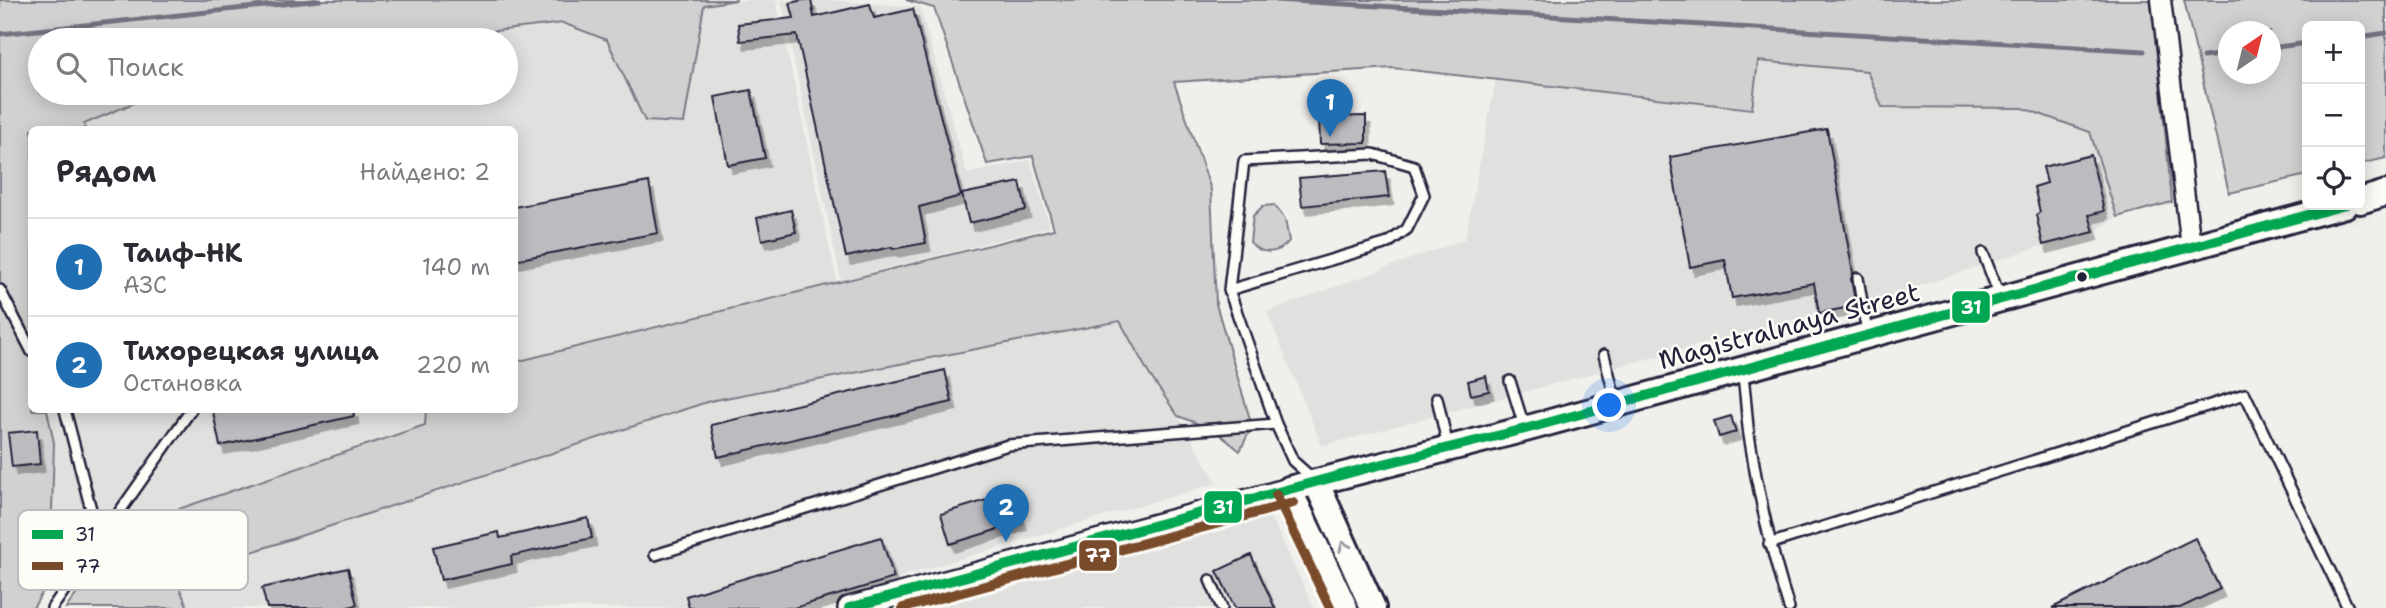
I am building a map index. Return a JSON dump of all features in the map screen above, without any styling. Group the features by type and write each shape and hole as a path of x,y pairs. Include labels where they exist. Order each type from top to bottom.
{"main road":[{"path":"2365,199 2386,193"},
{"name":"Magistralnaya Street","path":"1291,475 1316,482 1525,429 2327,210"},
{"path":"1291,475 1345,608"},
{"path":"1316,482 1373,608"}],"street":[{"path":"2161,0 2191,247"},
{"path":"849,608 1291,475"}],"lane":[{"path":"1229,290 1388,243 1407,229 1424,195 1414,166 1373,154 1244,161 1229,290 1291,475"},
{"path":"1983,253 2000,299"},
{"path":"1858,278 1868,335"},
{"path":"0,290 28,344"},
{"path":"1604,355 1616,404"},
{"path":"1742,369 1748,405 1748,433 1769,544 1789,608"},
{"path":"1510,381 1525,429"},
{"path":"1769,544 2245,394 2348,608"},
{"path":"1437,398 1448,447"},
{"path":"66,413 91,510"},
{"path":"120,510 189,413"},
{"path":"654,555 1008,445 1276,424"},
{"path":"1210,580 1222,608"},
{"path":"52,608 64,590"}],"shaded area":[{"path":"0,0 737,0 704,5 684,123 645,121 607,40 563,23 518,28 28,28 28,105 129,105 84,126 28,126 28,413 48,413 54,443 52,510 18,510 18,590 43,590 42,593 33,608 0,608"},
{"path":"776,0 837,282 518,361 518,126 84,126 129,105 518,105 518,28 563,23 607,40 645,121 683,123 704,5"},
{"path":"781,0 826,0 920,7 967,174 1030,160 1050,227 841,280"},
{"path":"906,0 2152,0 2172,202 2117,217 2090,132 2023,108 1882,107 1867,71 1758,61 1752,109 1393,68 1174,82 1211,190 1216,304 1252,426 1240,451 1214,430 1178,416 1149,374 1120,321 710,401 248,553 248,510 176,510 425,425 426,413 518,413 518,361 1054,229 1033,156 987,164 934,8"},
{"path":"2184,0 2386,0 2386,158 2365,163 2365,21 2302,21 2302,176 2229,193"},
{"path":"1757,61 1867,71 1882,107 2023,108 2090,132 2117,217 2094,232 2043,245 1859,306 1819,313 1322,446 1267,312 1465,239 1496,79 1752,109"},
{"path":"1274,205 1285,219 1289,241 1280,249 1270,252 1259,249 1250,242 1253,216 1263,206"},
{"path":"1120,321 1149,374 1178,416 1217,483 794,608 188,608 180,590 248,590 248,553 710,401"},
{"path":"48,413 426,413 425,425 176,510 52,510 54,443"},
{"path":"1267,509 1314,608 922,608"},
{"path":"80,590 180,590 188,608 66,608"}],"building":[{"path":"811,0 814,17 870,4 874,18 913,9 961,196 919,207 926,243 846,257 797,35 740,41 738,24 794,18 790,3"},
{"path":"751,90 765,158 728,165 715,97"},
{"path":"1366,116 1366,143 1320,144 1319,117"},
{"path":"1827,129 1853,273 1851,279 1856,306 1819,313 1814,283 1732,298 1725,260 1690,267 1670,157"},
{"path":"2091,155 2104,211 2089,215 2094,232 2043,245 2036,215 2040,212 2034,187 2047,183 2043,167"},
{"path":"1385,171 1389,197 1302,206 1299,178"},
{"path":"649,182 658,233 518,259 518,206"},
{"path":"1020,182 1026,210 969,223 962,194"},
{"path":"791,210 796,232 762,240 757,218"},
{"path":"945,370 952,402 718,457 711,425"},
{"path":"1486,376 1489,391 1471,395 1468,381"},
{"path":"213,413 354,413 354,416 220,446"},
{"path":"1731,416 1736,432 1719,437 1714,421"},
{"path":"37,430 40,464 12,467 8,433"},
{"path":"1013,492 1022,522 950,544 941,514"},
{"path":"588,518 592,538 511,556 512,564 441,580 433,547 499,532 500,538"},
{"path":"881,537 894,578 794,608 689,608 686,596"},
{"path":"2195,538 2220,589 2180,608 2052,608"},
{"path":"1251,555 1275,608 1235,608 1217,571"},
{"path":"348,568 357,605 344,608 267,608 262,588"}],"waterway":[{"path":"56,28 320,0"},
{"path":"1276,0 2144,51"},
{"path":"0,34 28,31"},
{"path":"2365,36 2386,33"},
{"path":"2281,47 2302,44"},
{"path":"2203,57 2218,55"}],"transit line":[{"name":"31","path":"849,608 1367,468 1525,429 2327,210"},
{"name":"77","path":"1276,495 1330,608"},
{"name":"77","path":"903,608 1293,503"}],"place":[{"name":"Таиф-НК","path":"1330,137"},
{"name":"Тихорецкая улица","path":"1006,542"}]}
